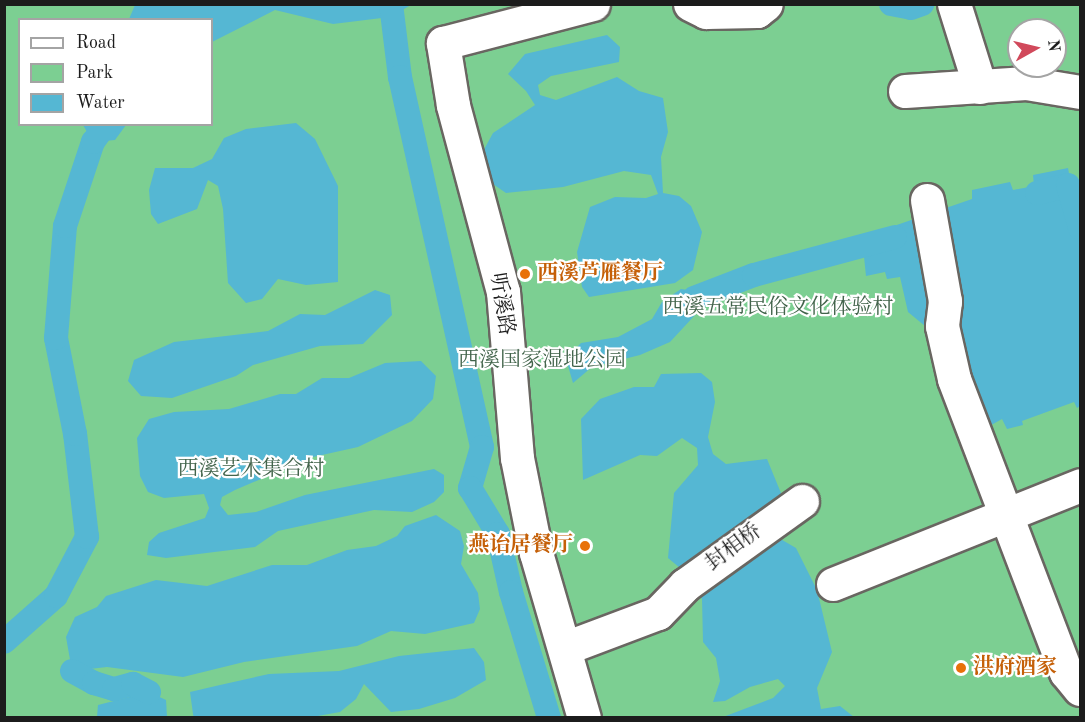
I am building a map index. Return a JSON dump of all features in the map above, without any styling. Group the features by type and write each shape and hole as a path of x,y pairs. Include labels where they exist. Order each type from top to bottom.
{"street":[{"name":"听溪路","path":"584,717 536,553 517,458 503,292 453,105 443,43 593,4"},
{"path":"690,4 706,12 757,11 766,4"},
{"path":"958,18 980,87"},
{"path":"905,91 1026,83 1080,92"},
{"path":"927,200 945,302 942,326 954,379 1066,672 1080,689"},
{"path":"833,584 1080,486"},
{"name":"封相桥","path":"565,648 658,614 685,585 792,506"}],"green space":[{"name":"西溪国家湿地公园","path":"4,5 1080,5 1080,717 5,717"}],"water":[{"path":"135,4 411,5 390,17 333,24 275,10 213,41 213,18 129,18"},
{"path":"607,35 620,47 619,62 551,76 538,85 540,95 556,100 617,77 639,91 663,98 668,132 661,157 663,193 679,196 691,206 702,232 693,270 675,283 589,297 582,287 577,252 590,207 615,197 646,198 658,194 651,175 624,171 563,187 506,193 490,182 481,155 493,133 535,105 526,91 508,74 525,54"},
{"path":"296,123 315,139 338,186 338,282 306,285 278,279 262,299 246,303 228,283 223,209 218,186 208,180 197,209 158,224 151,214 149,190 155,168 193,168 212,159 224,138 246,129"},
{"path":"84,126 125,126 115,140 93,142"},
{"path":"1068,168 1073,195 1080,195 1080,406 1077,408 1074,402 1022,421 1023,425 1007,429 1002,419 979,432 959,383 972,378 931,331 908,312 900,277 887,279 885,272 866,276 862,237 972,199 972,190 1010,182 1013,190 1034,186 1033,175"},
{"path":"681,289 694,291 696,314 670,342 640,355 592,367 573,383 566,359 581,343 618,337 652,319 662,302"},
{"path":"375,290 390,295 392,315 363,344 320,346 253,365 236,376 172,398 141,396 128,381 134,360 174,342 268,331 300,314 325,315"},
{"path":"421,361 436,376 433,399 412,421 358,447 313,457 235,490 222,497 220,505 228,515 256,512 305,495 434,469 444,475 444,492 434,502 412,512 374,510 278,531 255,547 166,558 147,555 149,542 159,533 205,518 209,508 204,494 164,498 148,492 140,476 137,438 149,419 174,412 229,409 280,394 296,394 322,378 349,378 385,363"},
{"path":"701,373 712,382 715,402 708,437 713,454 726,464 767,459 783,498 777,537 796,548 817,590 832,652 817,688 821,709 840,706 854,717 723,717 773,698 785,686 778,679 750,687 725,701 713,702 720,681 716,658 703,642 702,599 686,573 668,558 674,493 698,465 697,448 682,438 657,456 640,455 583,480 581,419 600,399 634,387 654,387 661,374"},
{"path":"436,515 460,531 464,546 461,564 478,593 480,609 474,623 425,634 391,631 357,646 244,662 183,677 107,667 72,671 66,637 75,617 97,607 106,596 156,580 207,586 272,565 307,565 347,550 376,546 397,536 405,526"},
{"path":"474,648 484,662 486,680 455,698 419,709 391,712 364,684 356,699 340,712 312,717 194,718 193,714 190,692 269,674 339,671 399,656"},
{"path":"149,692 166,700 167,717 97,717 98,705"}],"waterway":[{"path":"391,4 400,77 482,447 470,488 498,534 511,592 549,718"},
{"path":"891,4 911,8 922,4"},
{"path":"4,642 56,596 87,537 75,434 56,338 65,226 93,142 105,126"},
{"path":"1037,193 1068,185 1080,228"},
{"path":"694,298 754,275 895,237"},
{"path":"72,671 94,683 114,689 133,684 149,692"}],"place":[{"name":"西溪芦雁餐厅","path":"525,274"},
{"name":"燕诒居餐厅","path":"585,546"},
{"name":"洪府酒家","path":"961,668"}],"park label":[{"name":"西溪五常民俗文化体验村","path":"778,308"},
{"name":"西溪艺术集合村","path":"251,470"}]}
